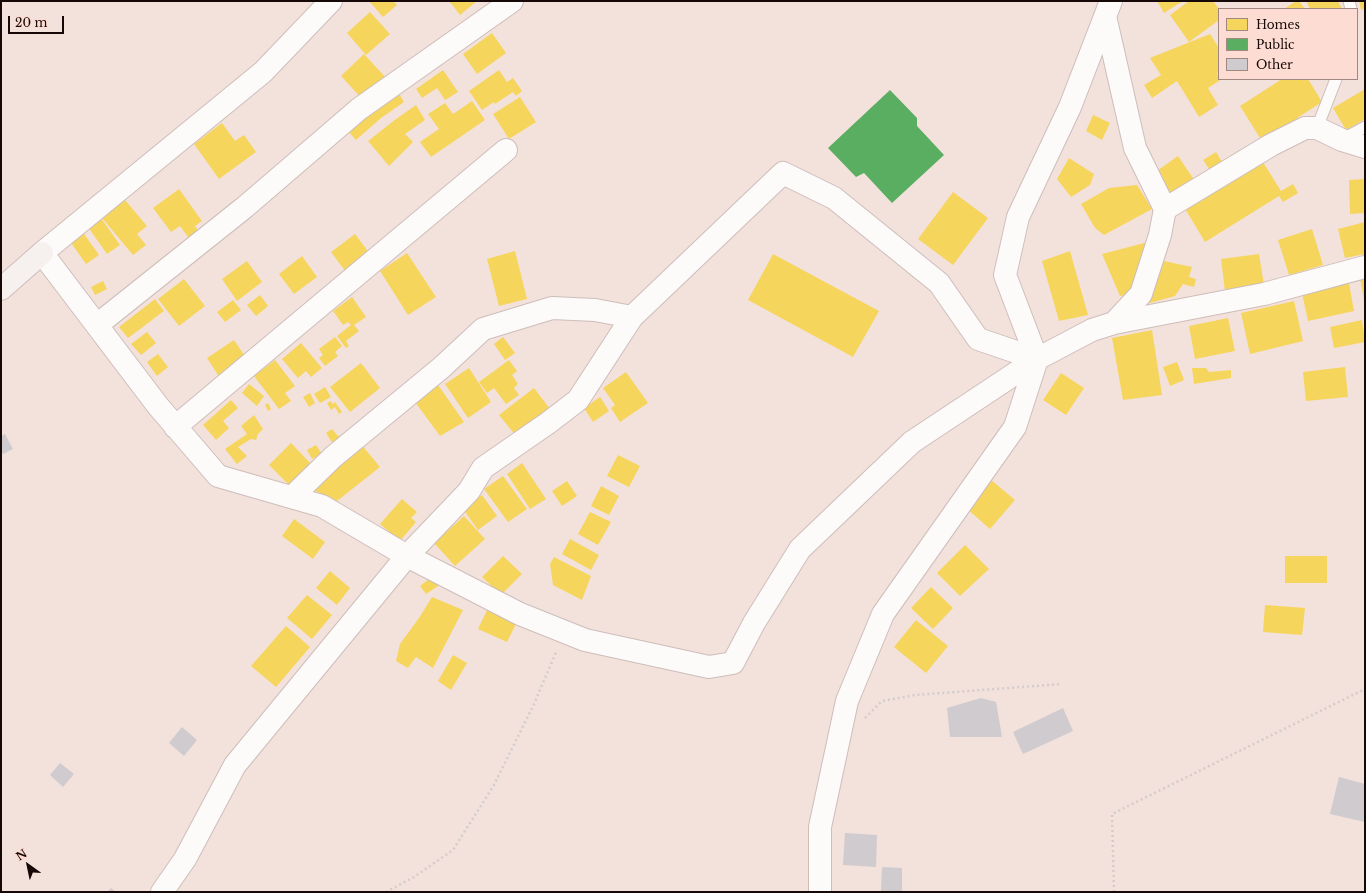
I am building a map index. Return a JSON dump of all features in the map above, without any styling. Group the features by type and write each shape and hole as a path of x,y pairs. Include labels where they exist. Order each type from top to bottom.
{"street":[{"path":"1,288 263,72 331,1"},
{"path":"97,324 245,207 360,109 512,1"},
{"path":"1108,8 1135,148 1165,209 1160,234 1141,294 1114,323"},
{"path":"820,892 820,827 847,701 883,614 1015,427 1037,359 1005,274 1018,217 1070,106 1108,8"},
{"path":"1165,209 1271,146 1305,128 1317,128 1342,140 1365,147"},
{"path":"175,427 506,150"},
{"path":"162,892 184,860 235,765 407,556 469,491 483,468 578,400 632,317 784,173 834,198 939,283 978,339 1037,359"},
{"path":"42,253 158,406 218,476 322,506 407,556 520,614 585,640 709,667 733,663 754,623 800,549 912,442 1037,359 1092,330 1114,323 1264,294 1365,267"},
{"path":"292,497 333,457 441,368 484,328 552,308 595,310 632,317"}],"lane":[{"path":"1317,128 1336,80"},
{"path":"1342,140 1365,127"}],"path":[{"path":"386,892 414,877 453,850 494,785 534,704 565,632"},
{"path":"860,723 882,701 915,695 1061,684"},
{"path":"1114,892 1112,814 1365,690"}],"building: Homes":[{"path":"369,1 393,1 397,5 383,17"},
{"path":"449,1 477,1 460,15"},
{"path":"1157,1 1183,1 1164,13"},
{"path":"1189,1 1213,1 1218,8 1218,21 1189,42 1170,15"},
{"path":"1296,1 1299,1 1304,8 1286,8"},
{"path":"1306,1 1338,1 1342,8 1310,8"},
{"path":"1359,1 1365,1 1365,9 1361,10"},
{"path":"370,12 390,34 366,55 347,33"},
{"path":"492,33 506,53 477,74 463,54"},
{"path":"1210,34 1218,46 1217,73 1218,80 1220,80 1208,88 1218,105 1199,117 1177,81 1152,98 1144,85 1161,75 1150,58"},
{"path":"364,54 387,79 364,101 341,76"},
{"path":"443,70 458,92 445,100 437,88 422,98 416,89"},
{"path":"499,70 507,82 513,78 522,91 516,96 513,92 495,104 494,102 482,110 469,91"},
{"path":"1280,80 1309,80 1322,102 1297,118 1301,123 1265,146 1240,106"},
{"path":"1365,89 1365,119 1346,130 1333,108"},
{"path":"398,92 404,102 381,118 356,140 347,130"},
{"path":"520,97 536,122 509,139 493,114"},
{"path":"472,101 485,120 431,157 420,142 439,129 428,114 445,103 453,114"},
{"path":"416,105 425,120 405,134 413,142 389,166 368,141"},
{"path":"1093,115 1110,123 1102,140 1086,131"},
{"path":"222,123 235,141 244,135 256,152 219,179 194,144"},
{"path":"1216,152 1224,165 1212,173 1203,160"},
{"path":"1178,156 1197,184 1173,201 1154,173"},
{"path":"1069,158 1094,174 1090,185 1071,197 1057,179"},
{"path":"1261,159 1281,191 1293,184 1298,193 1283,202 1279,196 1205,242 1184,207"},
{"path":"1365,179 1365,213 1350,214 1349,180"},
{"path":"1137,185 1152,209 1104,235 1095,228 1081,204 1109,188"},
{"path":"179,189 202,221 195,226 201,235 191,241 180,226 171,232 153,208"},
{"path":"953,192 988,218 953,265 918,239"},
{"path":"125,200 147,226 137,234 146,245 133,255 102,218"},
{"path":"101,218 120,245 107,254 88,227"},
{"path":"1365,222 1365,254 1345,258 1338,229"},
{"path":"1312,229 1323,265 1289,275 1278,240"},
{"path":"82,231 99,255 86,264 69,240"},
{"path":"355,234 370,254 346,272 331,252"},
{"path":"1152,241 1135,293 1120,296 1102,254"},
{"path":"515,251 527,299 499,306 487,259"},
{"path":"1070,251 1088,315 1059,321 1042,261"},
{"path":"407,253 436,297 408,315 380,271"},
{"path":"773,254 879,311 853,357 748,300"},
{"path":"1259,254 1264,285 1225,291 1221,259"},
{"path":"302,256 317,277 294,294 279,274"},
{"path":"1154,259 1192,267 1189,277 1196,279 1194,287 1183,284 1175,296 1150,303 1142,301"},
{"path":"247,261 262,282 237,301 222,279"},
{"path":"1360,278 1365,278 1365,300 1364,300"},
{"path":"184,279 205,306 179,326 158,299"},
{"path":"103,281 107,289 95,295 91,287"},
{"path":"1349,283 1354,311 1308,321 1302,293"},
{"path":"260,295 268,306 256,316 247,305"},
{"path":"352,297 366,317 354,325 359,331 346,341 349,346 346,348 337,336 351,325 348,322 343,325 333,311"},
{"path":"155,299 164,311 128,338 119,327"},
{"path":"233,300 241,310 225,322 217,312"},
{"path":"1294,301 1303,341 1250,354 1241,313"},
{"path":"1228,318 1235,351 1195,359 1189,326"},
{"path":"1362,320 1365,342 1334,348 1330,327"},
{"path":"1152,330 1162,395 1123,400 1112,338"},
{"path":"147,332 156,343 141,355 131,344"},
{"path":"335,337 342,346 335,352 338,356 325,366 319,358 323,355 319,349"},
{"path":"503,337 515,353 505,360 494,344"},
{"path":"234,340 247,359 220,378 207,358"},
{"path":"301,343 322,368 311,377 306,371 298,378 282,359"},
{"path":"158,354 168,367 157,376 147,362"},
{"path":"275,360 295,386 285,393 291,401 279,409 254,376"},
{"path":"509,360 517,371 512,375 518,384 514,388 519,395 506,404 494,388 487,393 479,382"},
{"path":"1177,362 1184,380 1170,386 1163,367"},
{"path":"361,363 380,388 350,412 330,387"},
{"path":"1345,367 1348,397 1306,401 1303,372"},
{"path":"469,368 491,402 468,418 445,384"},
{"path":"1192,368 1206,368 1209,372 1231,370 1231,378 1194,384"},
{"path":"626,372 648,403 620,422 611,408 615,405 603,388"},
{"path":"1061,373 1084,388 1066,415 1043,400"},
{"path":"249,384 264,396 257,406 242,393"},
{"path":"438,385 464,422 440,436 415,402"},
{"path":"325,387 331,397 320,403 314,394"},
{"path":"534,388 550,409 516,436 499,415"},
{"path":"310,393 315,403 309,407 303,397"},
{"path":"600,397 609,411 593,422 584,408"},
{"path":"231,400 238,408 223,421 229,428 216,440 203,425"},
{"path":"331,401 333,404 335,402 342,412 339,414 335,407 331,410 327,403"},
{"path":"268,403 271,409 268,411 265,405"},
{"path":"254,415 263,429 258,434 256,440 251,439 238,447 247,456 237,464 225,449 247,434 241,426"},
{"path":"332,429 338,436 342,435 345,440 336,449 326,433"},
{"path":"291,443 312,465 290,486 269,465"},
{"path":"360,443 380,467 337,501 311,489"},
{"path":"316,445 322,454 312,459 307,450"},
{"path":"618,455 640,466 629,487 607,476"},
{"path":"522,463 546,499 530,509 507,474"},
{"path":"503,476 527,509 508,522 484,489"},
{"path":"990,479 1015,500 990,529 966,508"},
{"path":"567,481 577,496 562,506 552,491"},
{"path":"601,486 619,496 609,515 591,506"},
{"path":"482,495 497,516 478,530 463,509"},
{"path":"402,499 417,512 411,518 416,522 400,541 380,524"},
{"path":"590,512 611,522 598,545 578,534"},
{"path":"464,516 485,539 455,566 434,543"},
{"path":"294,519 325,542 313,559 282,536"},
{"path":"570,539 599,555 591,570 562,554"},
{"path":"965,545 989,569 960,596 937,573"},
{"path":"503,556 522,574 501,595 482,577"},
{"path":"1285,556 1327,556 1327,583 1285,583"},
{"path":"554,557 591,576 582,600 553,585 550,564"},
{"path":"330,571 350,588 337,605 316,588"},
{"path":"434,575 441,584 426,594 420,586"},
{"path":"931,587 953,608 933,629 911,608"},
{"path":"307,595 332,615 312,639 287,618"},
{"path":"432,597 463,610 433,668 416,657 408,668 396,661 400,644"},
{"path":"1265,605 1305,608 1302,635 1263,632"},
{"path":"489,606 518,620 507,642 478,629"},
{"path":"916,620 948,646 926,673 894,647"},
{"path":"286,626 310,647 276,687 251,666"},
{"path":"453,655 467,663 451,690 438,681"}],"building: Public":[{"path":"890,90 917,118 917,126 944,155 892,203 864,173 856,177 828,148"}],"building: Other":[{"path":"5,434 13,449 3,454 1,450 1,436"},
{"path":"981,698 996,702 1002,737 950,737 947,708"},
{"path":"1063,708 1073,731 1023,754 1013,732"},
{"path":"182,727 197,740 184,756 169,743"},
{"path":"60,763 74,774 63,787 50,775"},
{"path":"1339,777 1365,784 1365,822 1330,814"},
{"path":"845,833 877,835 876,867 843,865"},
{"path":"882,867 902,868 902,892 881,892"},
{"path":"111,888 116,892 107,892"}]}
